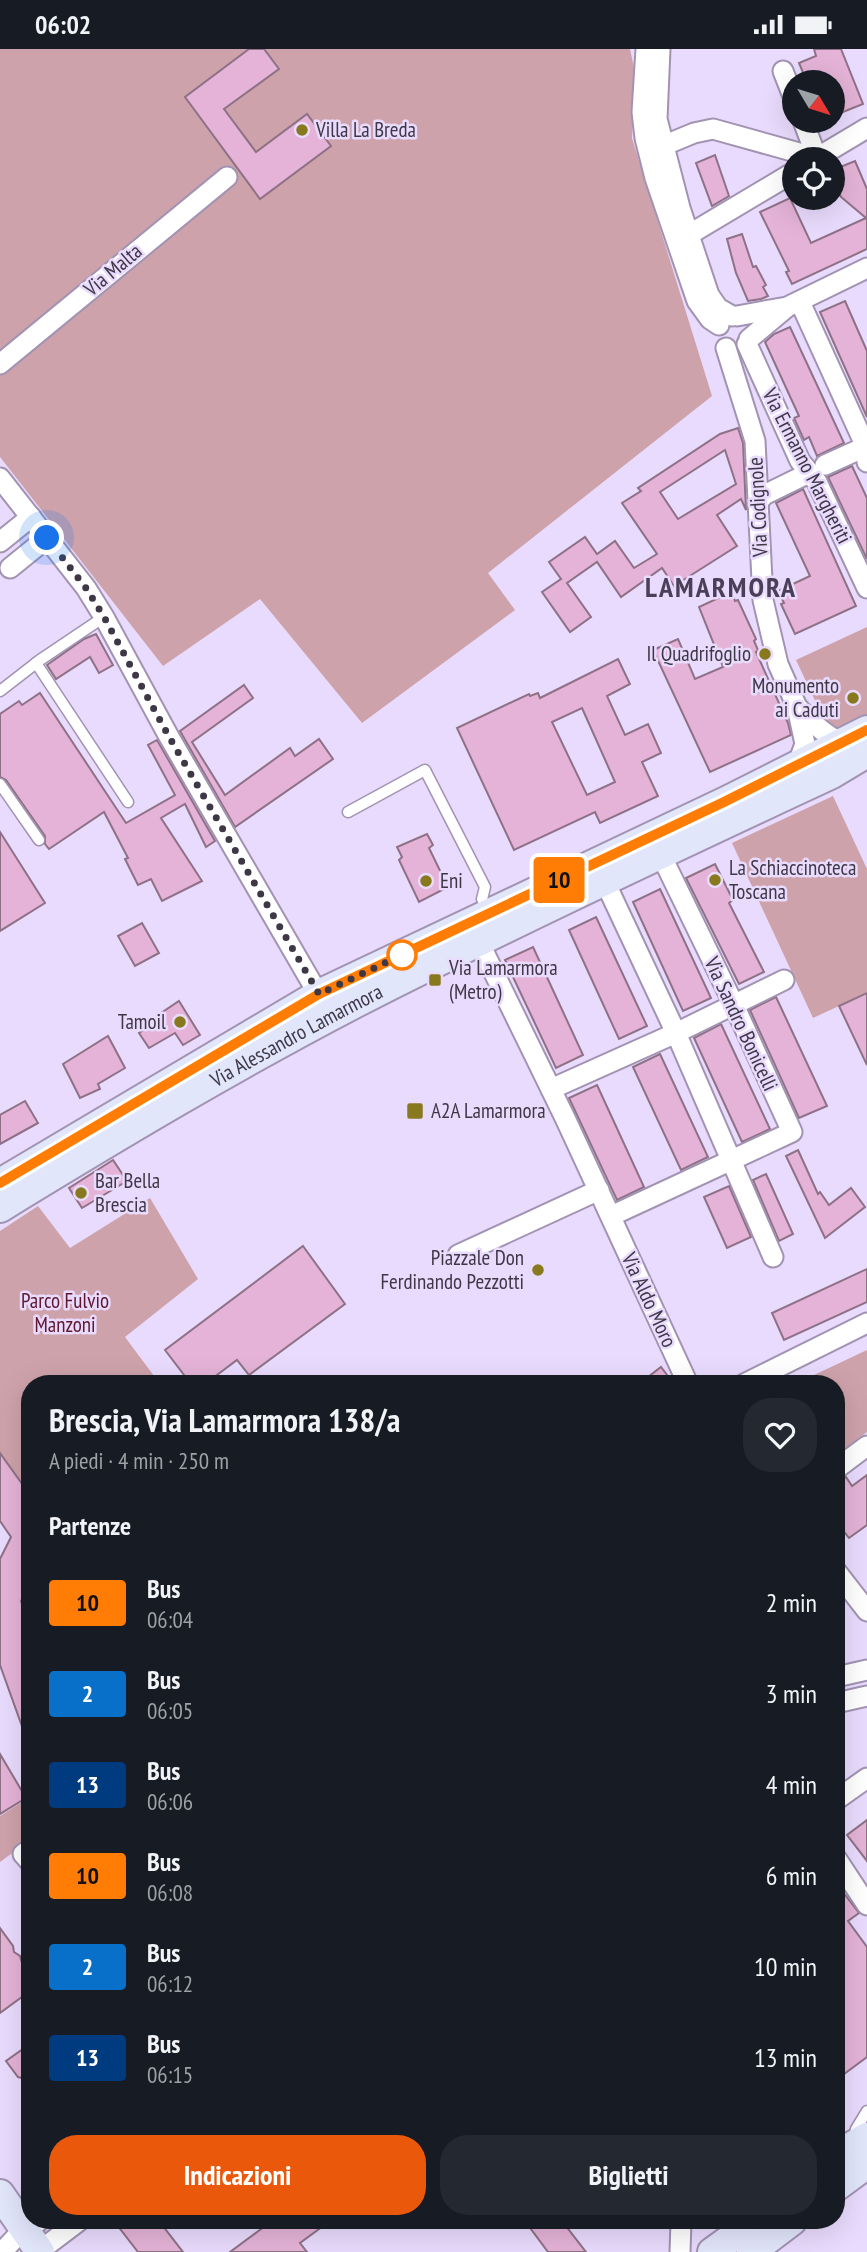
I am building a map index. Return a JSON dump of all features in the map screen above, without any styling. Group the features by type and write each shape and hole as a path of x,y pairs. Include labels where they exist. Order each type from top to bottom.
{"main road":[{"name":"Via Alessandro Lamarmora","path":"0,1208 325,1006 480,942 832,774 859,747 867,730"},
{"name":"Via Alessandro Lamarmora","path":"0,1183 325,1006 489,913 797,766 859,747"},
{"path":"845,2171 856,2152"},
{"path":"0,2195 21,2221"},
{"path":"712,2252 744,2229"},
{"path":"751,2252 781,2229"}],"street":[{"path":"646,49 642,112 683,239 697,301 710,319 729,319 794,305"},
{"path":"656,149 660,49"},
{"path":"836,147 867,128"},
{"path":"656,149 694,133 713,129 782,149"},
{"name":"Via Malta","path":"0,364 227,177"},
{"path":"683,239 782,179"},
{"path":"729,319 719,341 726,348 737,349 794,305 867,268"},
{"path":"758,502 764,495 817,469 867,452 794,305"},
{"path":"729,319 748,325 748,341"},
{"name":"Via Ermanno Margheriti","path":"748,341 800,461 817,469 817,482 867,588"},
{"name":"Via Codignole","path":"726,348 755,441 763,600 778,664 797,707 805,744 797,766"},
{"path":"0,478 86,588 104,617 168,735 325,1006"},
{"path":"0,542 31,517"},
{"path":"5,572 47,538"},
{"name":"Via Codignole","path":"797,707 814,725 859,747"},
{"name":"Via Sandro Bonicelli","path":"661,855 792,1132 731,1160"},
{"path":"605,882 676,1033 773,1257"},
{"name":"Via Aldo Moro","path":"480,942 611,1216 655,1298 685,1375"},
{"path":"551,1090 784,980"},
{"path":"611,1216 731,1160"},
{"path":"458,1255 599,1190"},
{"path":"762,1375 867,1323"},
{"path":"845,1463 867,1447"},
{"path":"845,1583 867,1611"},
{"path":"845,1675 867,1670"},
{"path":"845,1701 867,1696"},
{"path":"845,1794 867,1778"},
{"path":"845,1872 867,1905"},
{"path":"1,2252 5,2246 37,2241 62,2229"},
{"path":"680,2252 681,2229"}],"lane":[{"path":"0,691 104,617"},
{"path":"36,663 128,802"},
{"path":"348,812 425,770 485,887 482,898 489,913"},
{"path":"0,784 39,840"},
{"path":"856,2152 856,2129 867,2111"}],"green space":[{"path":"0,49 630,49 635,72 632,138 712,396 488,573 515,610 362,723 260,599 163,666 0,457"},
{"path":"867,627 867,721 846,731 826,724 796,660"},
{"path":"833,796 867,869 867,993 813,1018 732,843"},
{"name":"Parco Fulvio Manzoni","path":"150,1198 198,1279 125,1337 153,1375 21,1375 21,1482 0,1453 0,1231 38,1206 70,1248"},
{"path":"867,1350 867,1432 845,1449 845,1375 814,1375"},
{"path":"21,1803 21,1847 0,1862 0,1816"}],"building":[{"name":"Villa La Breda","path":"249,49 264,49 279,69 224,109 256,152 307,114 331,146 260,199 185,97"},
{"path":"814,49 841,49 863,104 845,111 845,70 802,70 799,63 816,56"},
{"path":"715,155 729,196 712,206 696,163"},
{"path":"855,161 867,189 867,249 792,284 786,272 789,271 760,212 782,202 782,210 796,210 811,243 866,218 845,200 845,165"},
{"path":"742,234 753,267 756,266 766,285 763,287 768,296 761,299 748,301 736,273 727,239"},
{"path":"845,301 867,351 867,417 820,312"},
{"path":"790,327 844,443 817,456 809,437 804,440 794,418 799,416 765,342 774,334"},
{"path":"738,428 743,443 746,510 741,499 717,515 737,546 674,586 662,568 621,597 597,562 567,583 591,617 570,632 542,592 561,579 549,562 585,537 597,554 615,541 634,568 657,554 622,503 641,491 638,488 720,434","holes":["725,450 736,484 678,519 660,492"]},
{"path":"852,466 867,498 867,559 828,477"},
{"path":"803,489 856,606 795,634 778,591 810,576 776,503"},
{"path":"731,592 735,601 738,600 756,639 756,652 791,735 710,772 653,650 678,639 695,679 723,667 699,607"},
{"path":"96,634 113,665 99,673 90,657 56,679 47,665 84,639"},
{"path":"618,659 630,684 607,696 625,735 648,724 661,753 642,762 658,796 600,823 595,812 514,850 457,728 529,694 538,693 540,698","holes":["582,708 615,782 587,795 552,722"]},
{"path":"244,685 253,698 192,742 225,795 290,748 295,756 319,739 333,759 235,827 180,731"},
{"path":"40,693 126,823 175,795 148,745 157,740 215,841 206,847 185,804 161,818 202,881 162,901 151,879 138,885 125,859 128,858 104,812 49,849 45,844 45,836 6,780 0,777 0,714 19,701 22,705"},
{"path":"0,832 45,903 0,931"},
{"path":"427,834 433,845 429,848 448,887 419,902 399,860 402,857 397,847"},
{"path":"715,864 733,900 729,903 764,972 739,984 686,878"},
{"path":"660,889 711,998 683,1011 633,902"},
{"path":"596,917 647,1026 619,1039 569,930"},
{"path":"142,923 159,953 135,966 118,936"},
{"path":"533,947 583,1055 556,1068 505,960"},
{"path":"867,993 867,1065 839,1006"},
{"path":"776,997 827,1106 799,1118 750,1010"},
{"path":"179,1001 200,1035 183,1045 175,1033 149,1048 139,1033 160,1019 158,1015"},
{"path":"721,1024 770,1129 742,1142 694,1038"},
{"path":"108,1036 125,1068 98,1084 100,1089 80,1098 63,1064"},
{"path":"660,1054 708,1157 681,1170 633,1067"},
{"path":"597,1085 644,1187 617,1200 569,1098"},
{"path":"25,1101 38,1123 0,1144 0,1115"},
{"path":"798,1150 818,1194 820,1192 829,1205 851,1188 865,1207 825,1238 786,1156"},
{"path":"113,1160 127,1181 82,1208 69,1188"},
{"path":"766,1174 793,1234 779,1241 753,1180"},
{"path":"729,1186 751,1237 727,1248 704,1197"},
{"path":"303,1246 345,1304 249,1375 237,1360 217,1375 184,1375 165,1350"},
{"path":"867,1269 867,1302 784,1340 772,1313"},
{"path":"661,1367 667,1375 651,1375"},
{"path":"0,1453 21,1482 21,1724 0,1665 0,1559 11,1537 0,1521"},
{"path":"867,1475 867,1525 849,1538 845,1533 845,1477 852,1486"},
{"path":"0,1754 21,1790 21,1801 0,1814"},
{"path":"867,1820 867,1861 847,1835"},
{"path":"845,1895 859,1913 848,1921 867,1947 867,2057 845,2073"},
{"path":"0,1928 13,1946 14,1952 20,1956 21,1998 0,2013"},
{"path":"21,2050 21,2078 18,2077 6,2061"},
{"path":"120,2229 165,2229 183,2252 138,2252"},
{"path":"261,2229 319,2229 300,2243 307,2252 230,2252"},
{"path":"531,2229 568,2229 586,2252 548,2252"}],"bus line":[{"name":"10","path":"0,1183 319,994 724,802 867,730"}],"place":[{"name":"Villa La Breda","path":"302,130"},
{"name":"Il Quadrifoglio","path":"765,654"},
{"name":"Monumento ai Caduti","path":"853,698"},
{"name":"La Schiaccinoteca Toscana","path":"715,880"},
{"name":"Eni","path":"426,881"},
{"name":"Via Lamarmora (Metro)","path":"435,980"},
{"name":"Tamoil","path":"180,1022"},
{"name":"A2A Lamarmora","path":"415,1111"},
{"name":"Bar Bella Brescia","path":"81,1193"},
{"name":"Piazzale Don Ferdinando Pezzotti","path":"538,1270"}],"district":[{"name":"LAMARMORA","path":"721,587"}],"route":[{"path":"47,538 86,588 104,617 168,735 319,994 402,955"}]}
